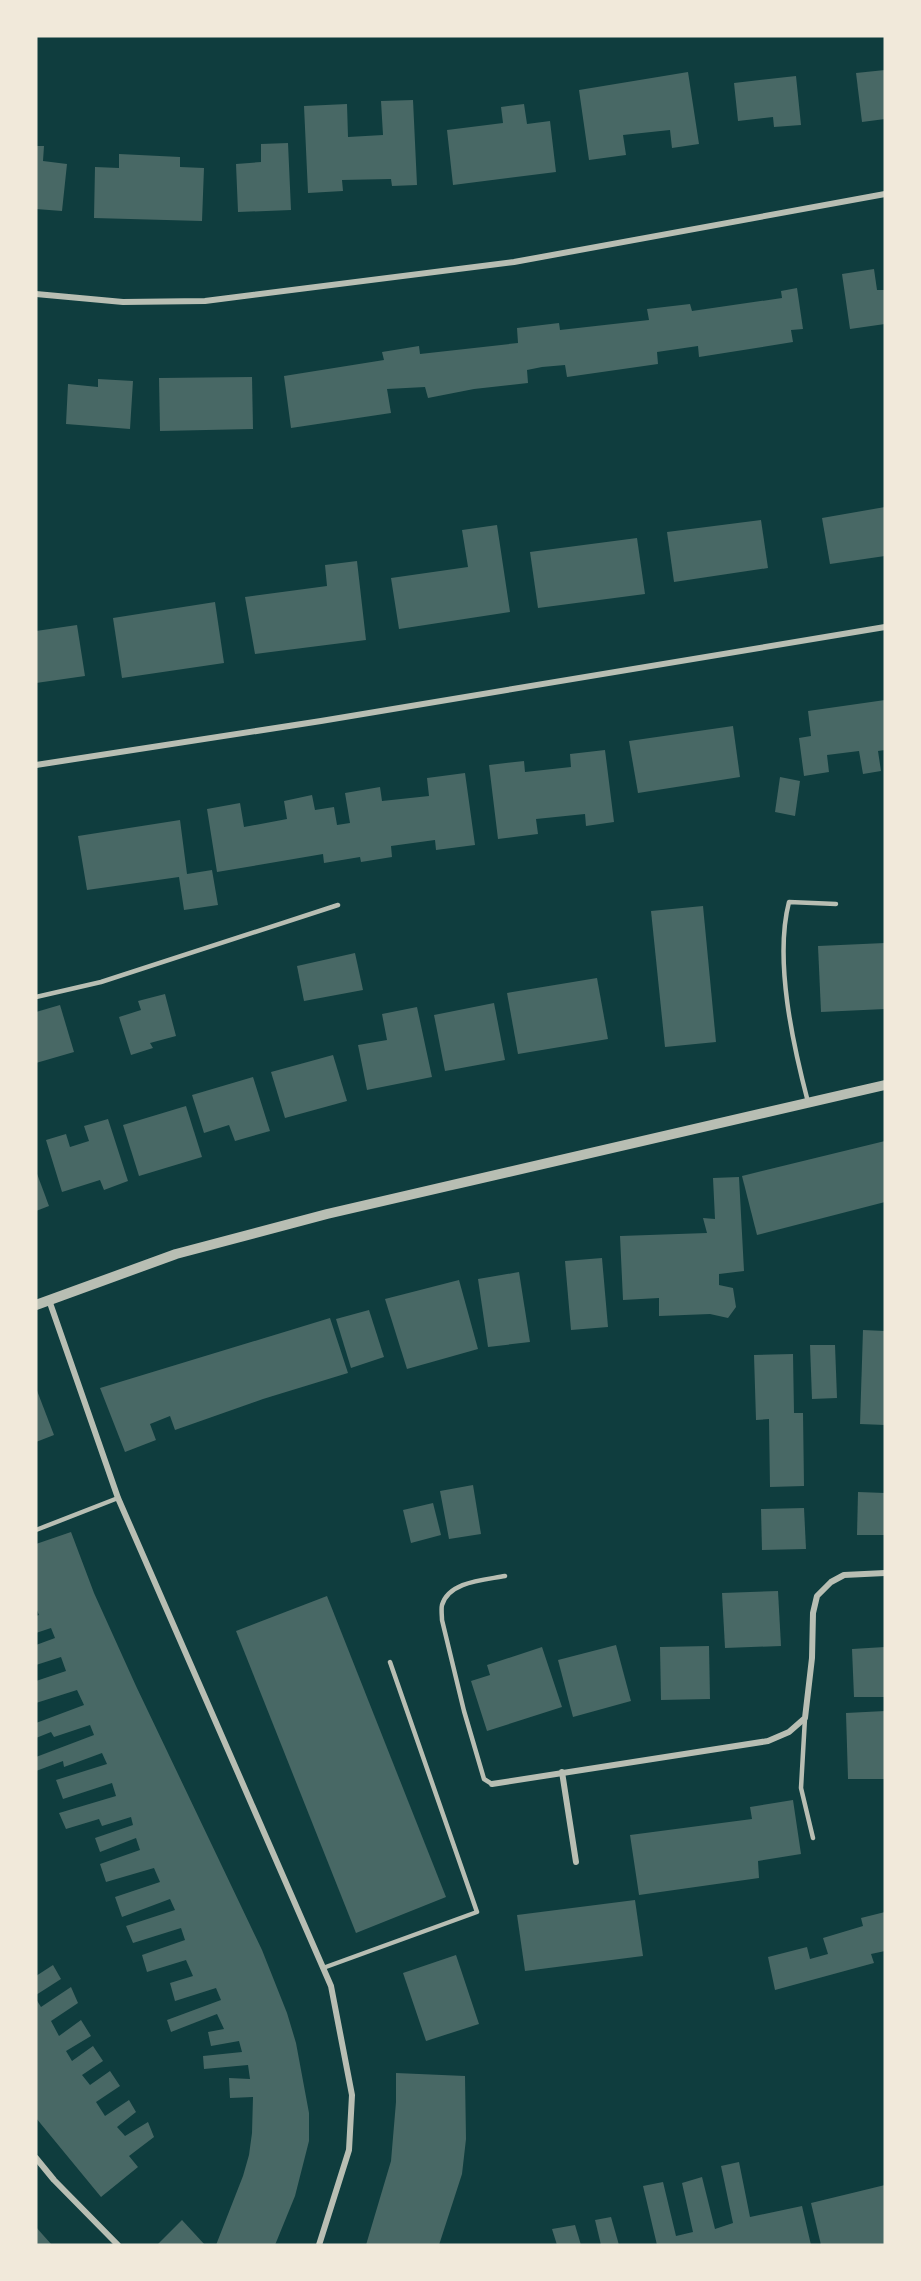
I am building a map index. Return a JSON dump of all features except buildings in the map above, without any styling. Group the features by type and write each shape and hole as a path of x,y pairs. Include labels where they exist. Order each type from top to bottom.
{"street":[{"path":"36,294 123,302 205,301 514,262 885,194"},
{"path":"36,765 321,721 885,627"},
{"path":"36,1305 176,1254 327,1214 885,1085"},
{"path":"49,1300 118,1498 331,1986 352,2095 349,2150 319,2245"},
{"path":"492,1784 768,1741 789,1732 806,1718 812,1658 813,1613 817,1596 831,1582 844,1575 885,1573"},
{"path":"562,1772 576,1862"},
{"path":"36,2158 54,2180 118,2245"}],"lane":[{"path":"808,1102 796,1055 785,984 784,920 789,902 836,904"},
{"path":"36,997 101,982 338,905"},
{"path":"36,1530 118,1498"},
{"path":"492,1784 484,1779 464,1711 442,1620 442,1605 453,1591 466,1584 505,1576"},
{"path":"323,1968 477,1912 390,1662"},
{"path":"806,1718 801,1788 813,1838"}]}
